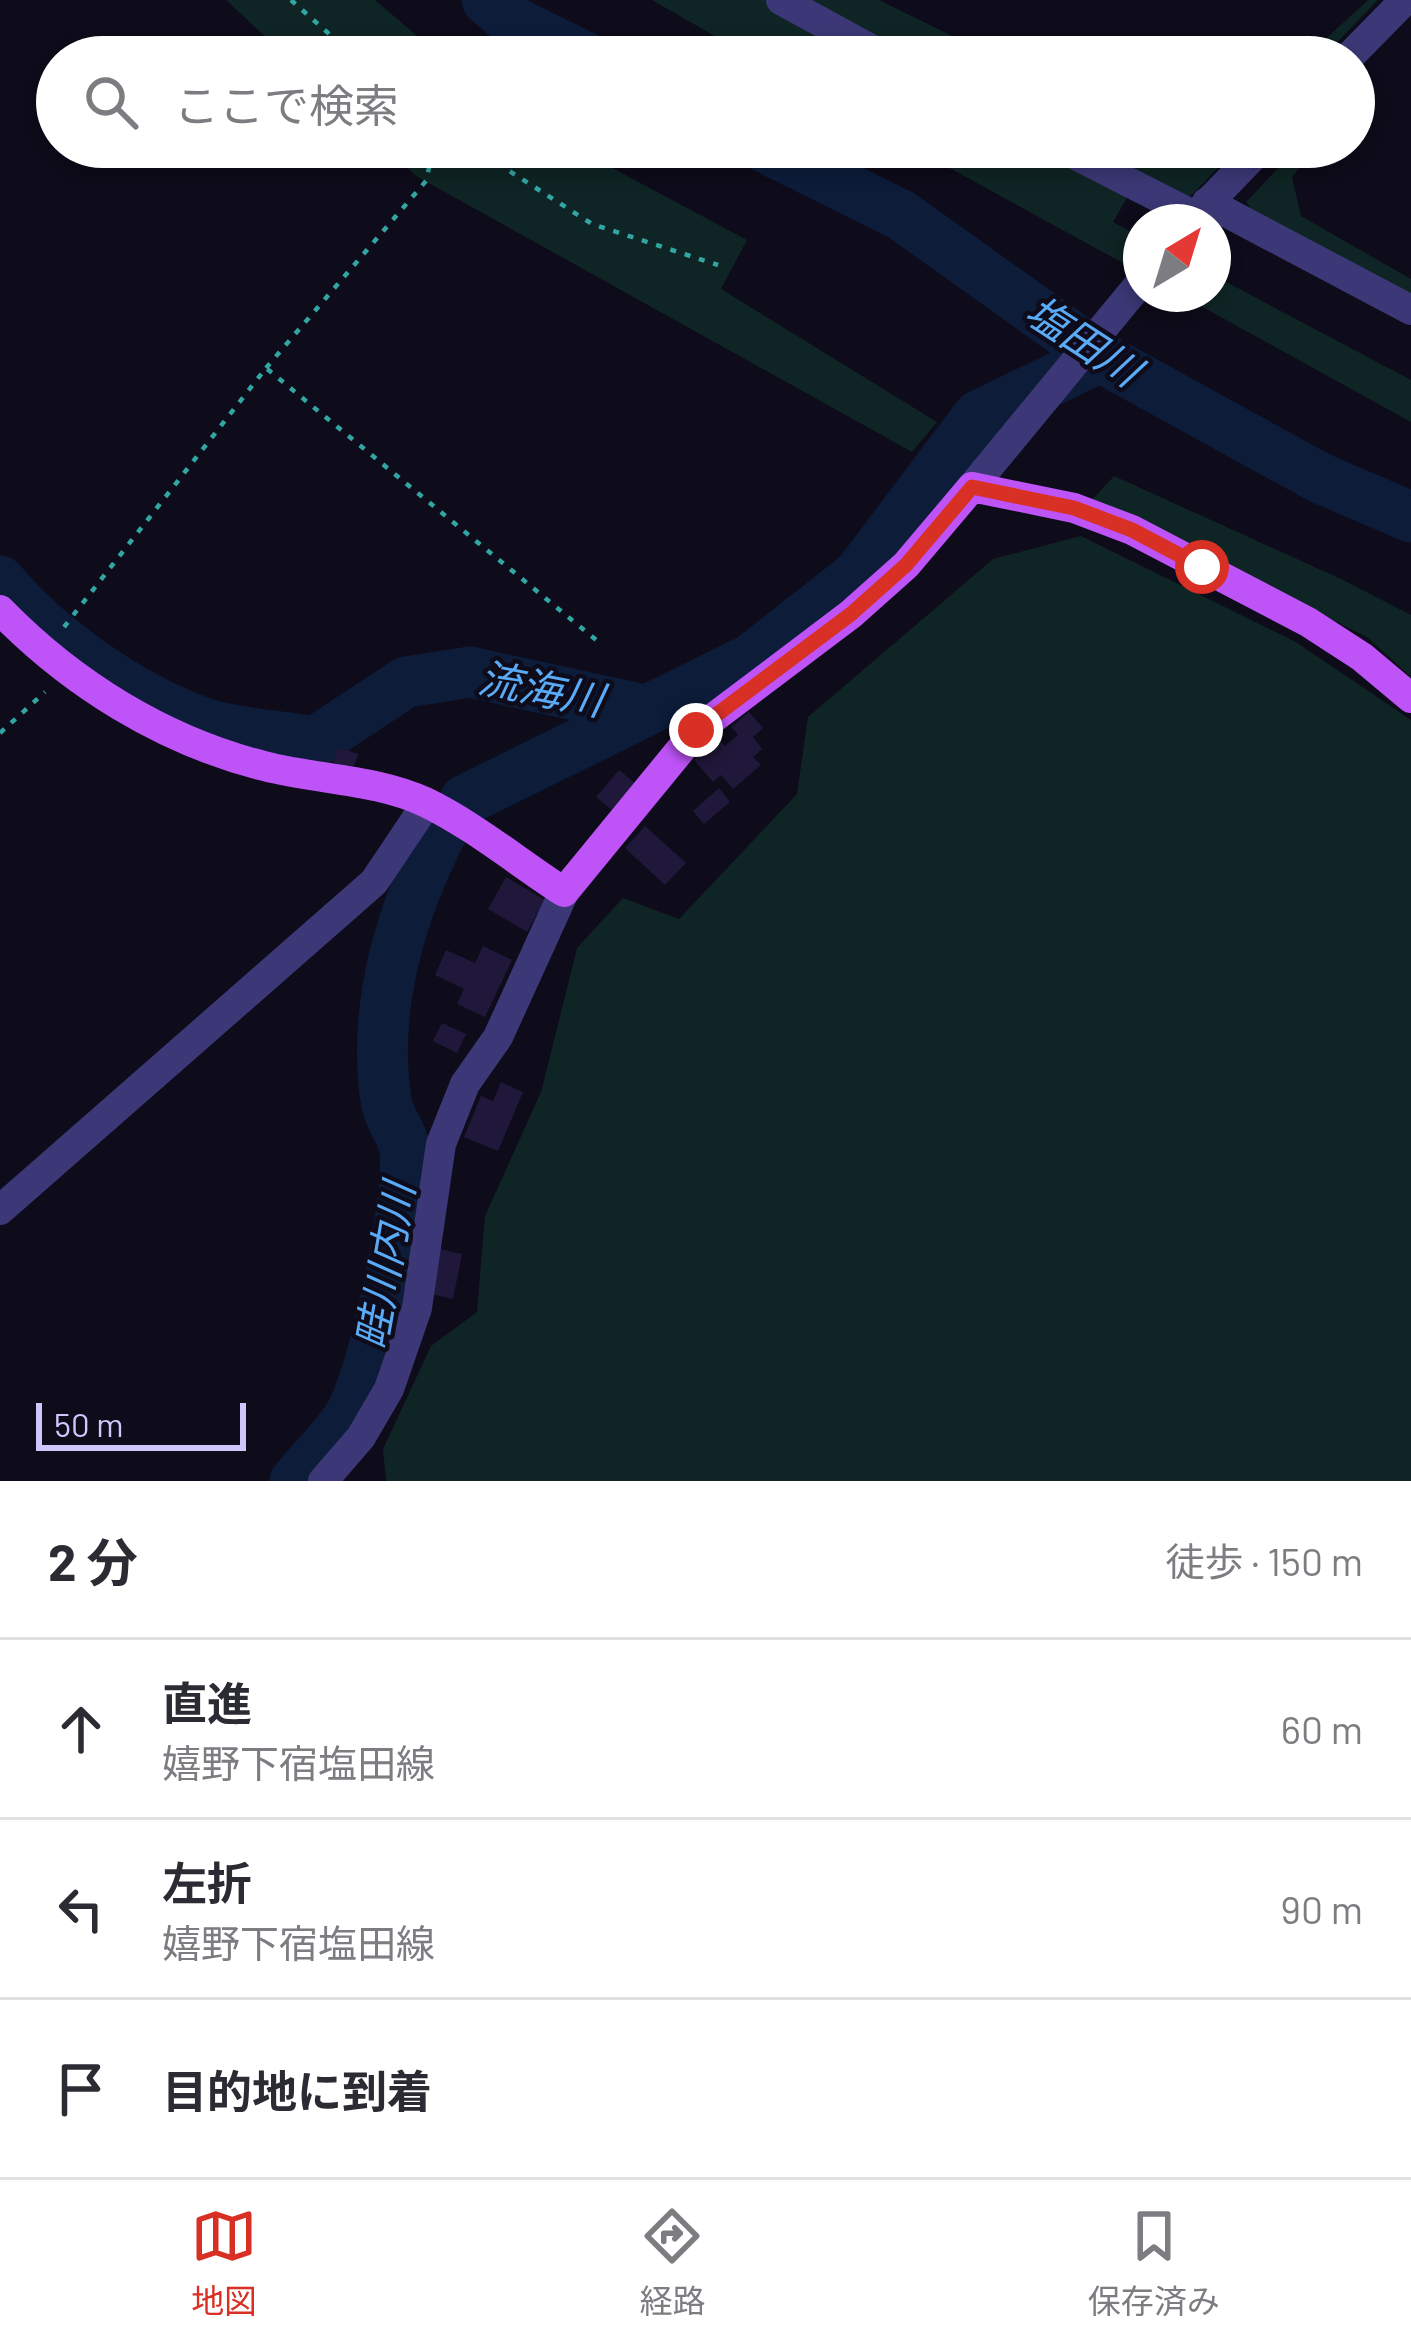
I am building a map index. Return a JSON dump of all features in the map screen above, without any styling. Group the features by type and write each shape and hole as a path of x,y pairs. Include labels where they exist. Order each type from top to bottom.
{"main road":[{"path":"0,610 68,672 159,728 263,766 387,788 428,803 564,892 696,730 851,614 906,565 972,487 1074,508 1132,530 1308,622 1362,657 1411,698"}],"street":[{"path":"782,0 847,36"},
{"path":"1370,36 1405,0"},
{"path":"1103,168 1177,204"},
{"path":"1208,204 1242,168"},
{"path":"1231,229 1411,310"},
{"path":"972,487 1123,304"},
{"path":"0,1210 374,882 428,803"},
{"path":"323,1481 361,1437 389,1389 417,1308 441,1144 465,1084 498,1037 564,892"}],"path":[{"path":"291,0 332,36"},
{"path":"69,620 266,368 426,181 429,168"},
{"path":"505,168 592,224 718,265"},
{"path":"266,368 601,644"},
{"path":"0,733 68,672"}],"green space":[{"path":"226,0 375,0 417,36 265,36"},
{"path":"652,0 879,0 952,36 715,36"},
{"path":"1368,0 1378,0 1343,36 1329,36"},
{"path":"407,168 612,168 747,240 721,289 937,422 912,452"},
{"path":"949,168 1218,168 1189,198 1140,175 1113,222 1123,227 1123,263"},
{"path":"1278,168 1299,168 1292,177 1301,216 1411,279 1411,306 1267,232 1246,202"},
{"path":"1231,285 1411,380 1411,422 1212,312 1231,312"},
{"path":"1114,476 1411,615 1411,677 1367,637 1091,501"},
{"path":"1081,536 1296,642 1411,720 1411,1481 386,1481 383,1449 431,1346 477,1312 485,1216 541,1092 577,948 623,898 679,919 797,794 808,717 993,559"}],"building":[{"path":"749,712 763,728 753,737 762,749 753,757 761,765 733,789 721,775 713,782 694,760 719,739 725,746 738,735 731,727"},
{"path":"338,747 358,754 353,769 333,762"},
{"path":"619,770 635,783 612,810 596,797"},
{"path":"719,788 730,802 704,824 693,811"},
{"path":"645,826 686,863 665,885 625,848"},
{"path":"506,877 545,900 527,932 488,909"},
{"path":"483,946 512,960 485,1017 457,1004 464,989 435,975 446,950 475,963"},
{"path":"442,1023 466,1034 457,1053 433,1041"},
{"path":"501,1082 523,1092 498,1151 464,1137 481,1096 493,1101"},
{"path":"440,1249 462,1254 453,1299 431,1294"}],"waterway":[{"name":"塩田川","path":"487,0 512,21 542,36"},
{"name":"塩田川","path":"806,168 901,215 1100,357 1320,478 1411,517"},
{"name":"畦川内川","path":"465,800 751,659 858,575 978,416 1100,357"},
{"name":"流海川","path":"0,581 40,623 116,679 170,709 224,728 315,742 406,682 470,672 644,710"},
{"name":"畦川内川","path":"295,1481 348,1418 379,1329 405,1175 404,1144 386,1100 383,1030 387,995 403,926 444,828"}],"route":[{"path":"696,730 851,614 906,565 972,487 1074,508 1132,530 1202,567"}]}
